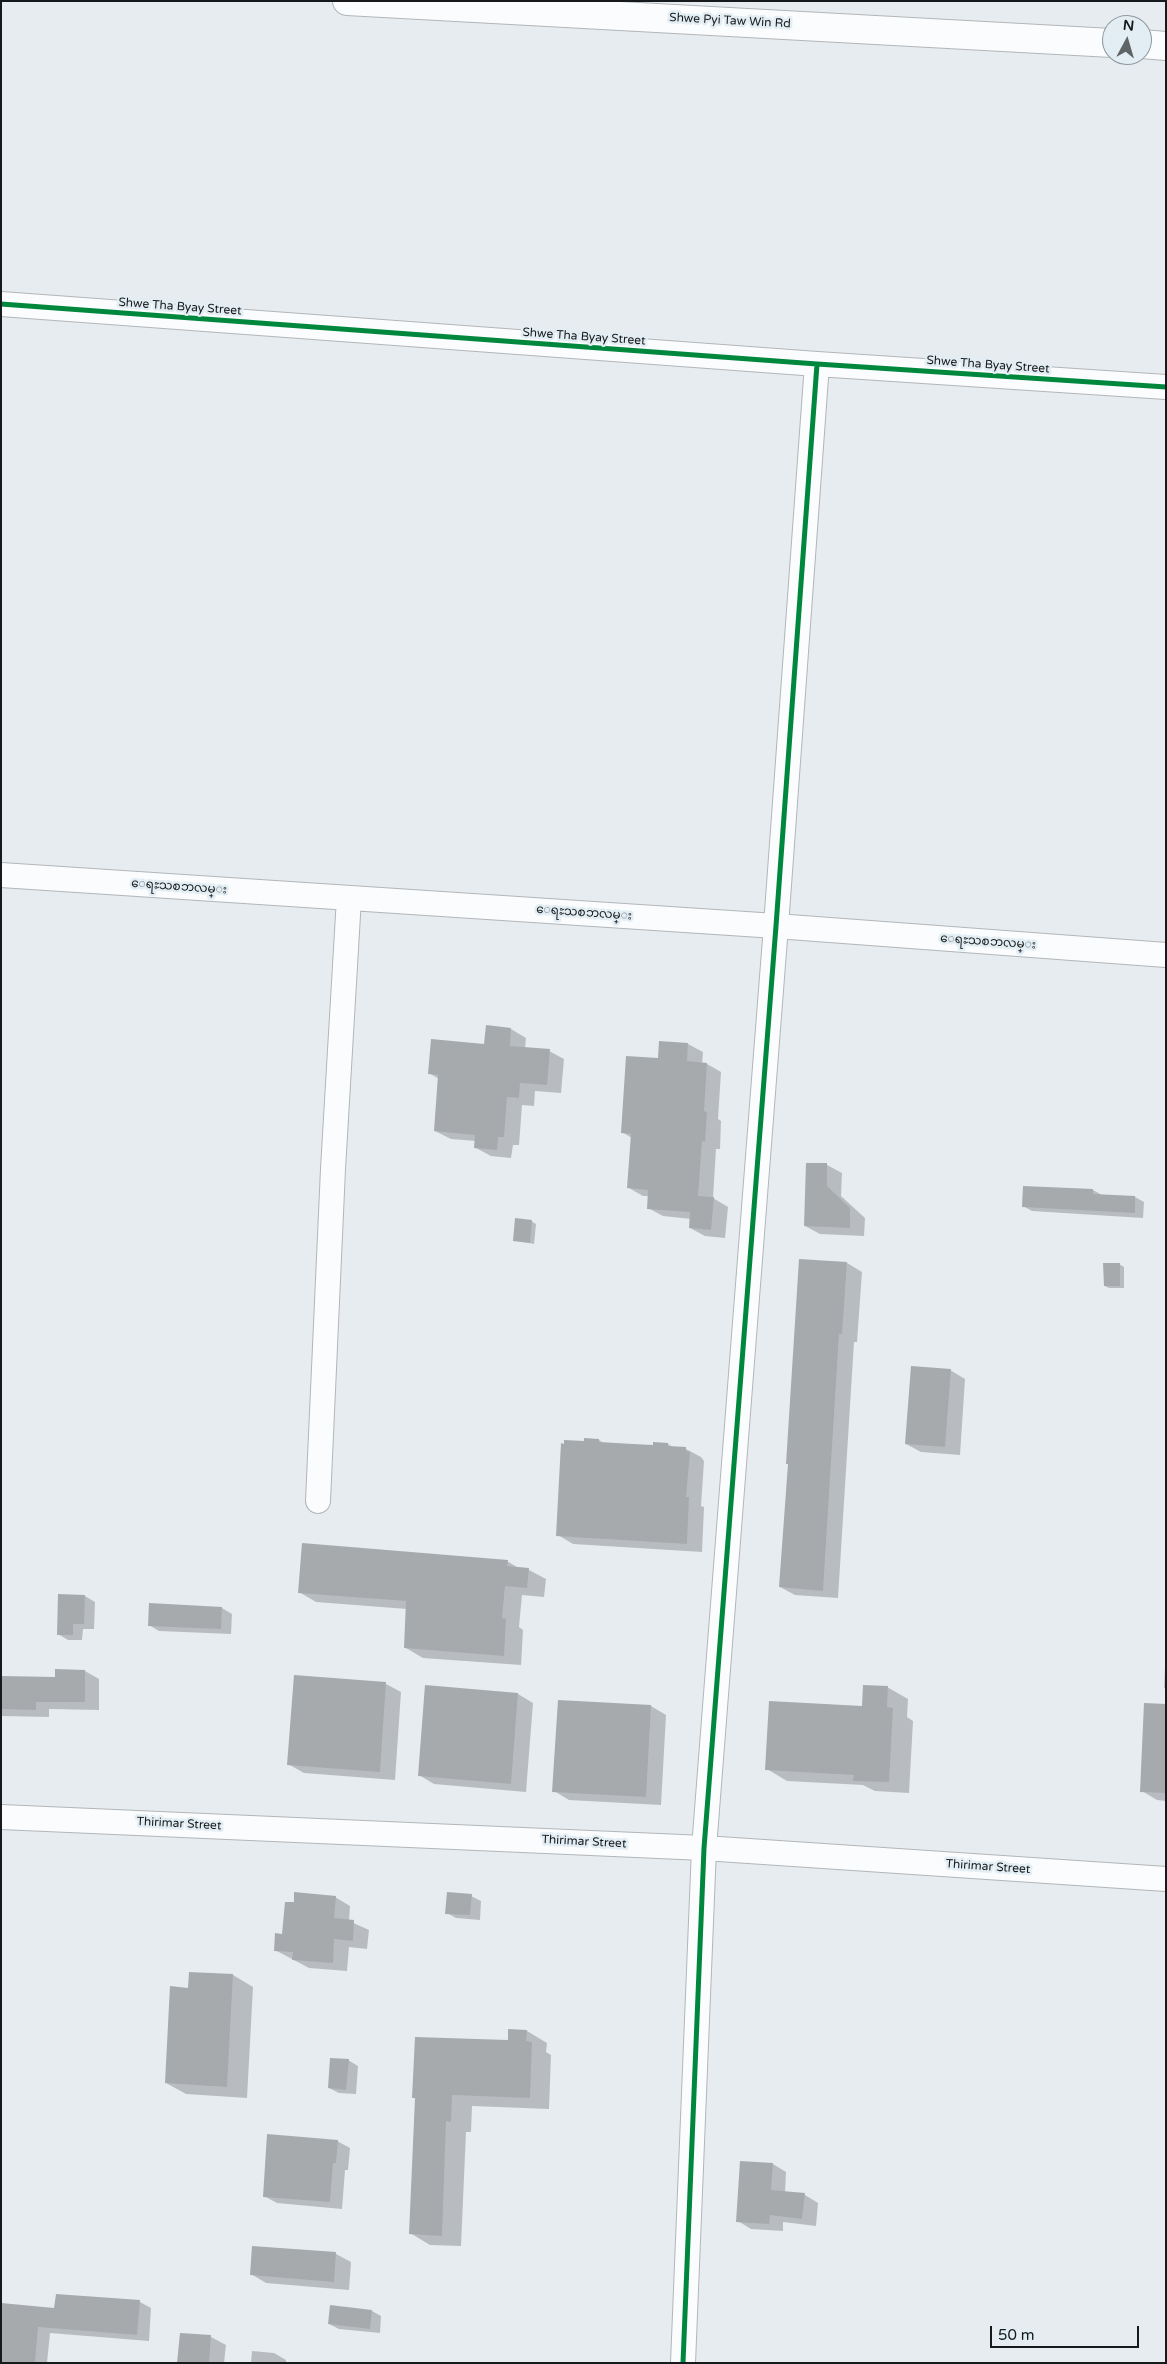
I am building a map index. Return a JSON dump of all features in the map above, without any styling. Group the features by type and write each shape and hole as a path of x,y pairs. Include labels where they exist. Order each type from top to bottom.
{"main road":[{"name":"Shwe Pyi Taw Win Rd","path":"347,1 1102,41"},
{"path":"1152,45 1166,46"}],"street":[{"name":"Shwe Tha Byay Street","path":"1,304 818,364 1166,387"},
{"path":"683,2363 704,1848 818,364"},
{"name":"ေရႊသစၥာလမ္း","path":"1,875 776,926 1166,955"},
{"path":"318,1501 334,1160 349,898"},
{"name":"Thirimar Street","path":"1,1817 704,1848 1166,1879"}],"building":[{"path":"486,1025 511,1028 510,1046 550,1049 547,1085 520,1083 519,1098 507,1097 504,1137 498,1137 497,1150 474,1148 475,1135 434,1131 438,1075 428,1074 431,1039 484,1044"},
{"path":"659,1041 688,1043 687,1061 707,1063 704,1111 707,1112 705,1142 702,1141 698,1196 714,1197 711,1230 689,1228 690,1212 647,1209 648,1190 627,1188 631,1134 621,1133 626,1056 658,1058"},
{"path":"806,1163 827,1163 827,1186 850,1208 850,1228 804,1226"},
{"path":"1023,1186 1093,1189 1093,1194 1135,1196 1135,1213 1022,1207"},
{"path":"515,1218 532,1220 530,1243 513,1241"},
{"path":"799,1259 847,1262 842,1334 839,1334 823,1591 779,1587"},
{"path":"1103,1263 1120,1263 1120,1286 1104,1286"},
{"path":"911,1366 951,1369 945,1447 905,1444"},
{"path":"584,1438 599,1439 599,1442 653,1445 653,1442 668,1443 668,1446 686,1447 686,1451 690,1452 686,1497 689,1497 687,1544 556,1536 561,1443 564,1444 564,1440 584,1441"},
{"path":"302,1543 508,1560 507,1566 529,1568 527,1588 505,1586 502,1618 506,1619 504,1656 404,1648 406,1601 298,1593"},
{"path":"58,1594 85,1595 84,1624 73,1624 73,1635 57,1635"},
{"path":"149,1603 222,1607 221,1629 148,1626"},
{"path":"55,1669 85,1670 85,1702 36,1702 36,1710 1,1709 1,1676 55,1677"},
{"path":"294,1675 386,1682 380,1772 287,1765"},
{"path":"425,1685 518,1693 511,1784 418,1776"},
{"path":"863,1685 888,1686 887,1707 893,1708 889,1782 853,1781 854,1775 765,1770 769,1701 862,1706"},
{"path":"558,1700 651,1705 646,1797 552,1792"},
{"path":"1144,1703 1166,1704 1166,1793 1140,1792"},
{"path":"294,1892 336,1896 334,1918 354,1920 353,1941 334,1939 333,1963 292,1960 293,1952 274,1951 275,1933 282,1934 285,1902 294,1902"},
{"path":"447,1892 472,1894 470,1915 445,1914"},
{"path":"189,1972 233,1974 227,2087 165,2083 170,1986 188,1988"},
{"path":"508,2029 527,2030 526,2041 532,2042 530,2098 452,2095 451,2122 446,2121 442,2236 409,2234 415,2098 412,2098 415,2037 508,2040"},
{"path":"330,2058 349,2059 346,2090 328,2088"},
{"path":"267,2134 338,2140 336,2163 333,2163 330,2202 263,2197"},
{"path":"740,2161 773,2163 771,2190 805,2193 802,2219 770,2215 769,2224 736,2222"},
{"path":"252,2246 336,2252 334,2282 250,2275"},
{"path":"56,2294 140,2300 137,2335 38,2327 35,2363 1,2363 1,2303 54,2308"},
{"path":"330,2305 372,2310 370,2329 328,2324"},
{"path":"180,2333 211,2335 209,2363 177,2363"}],"cycle path":[{"path":"1,304 817,364 1166,387"},
{"path":"683,2363 704,1848 776,926 817,364"}]}
